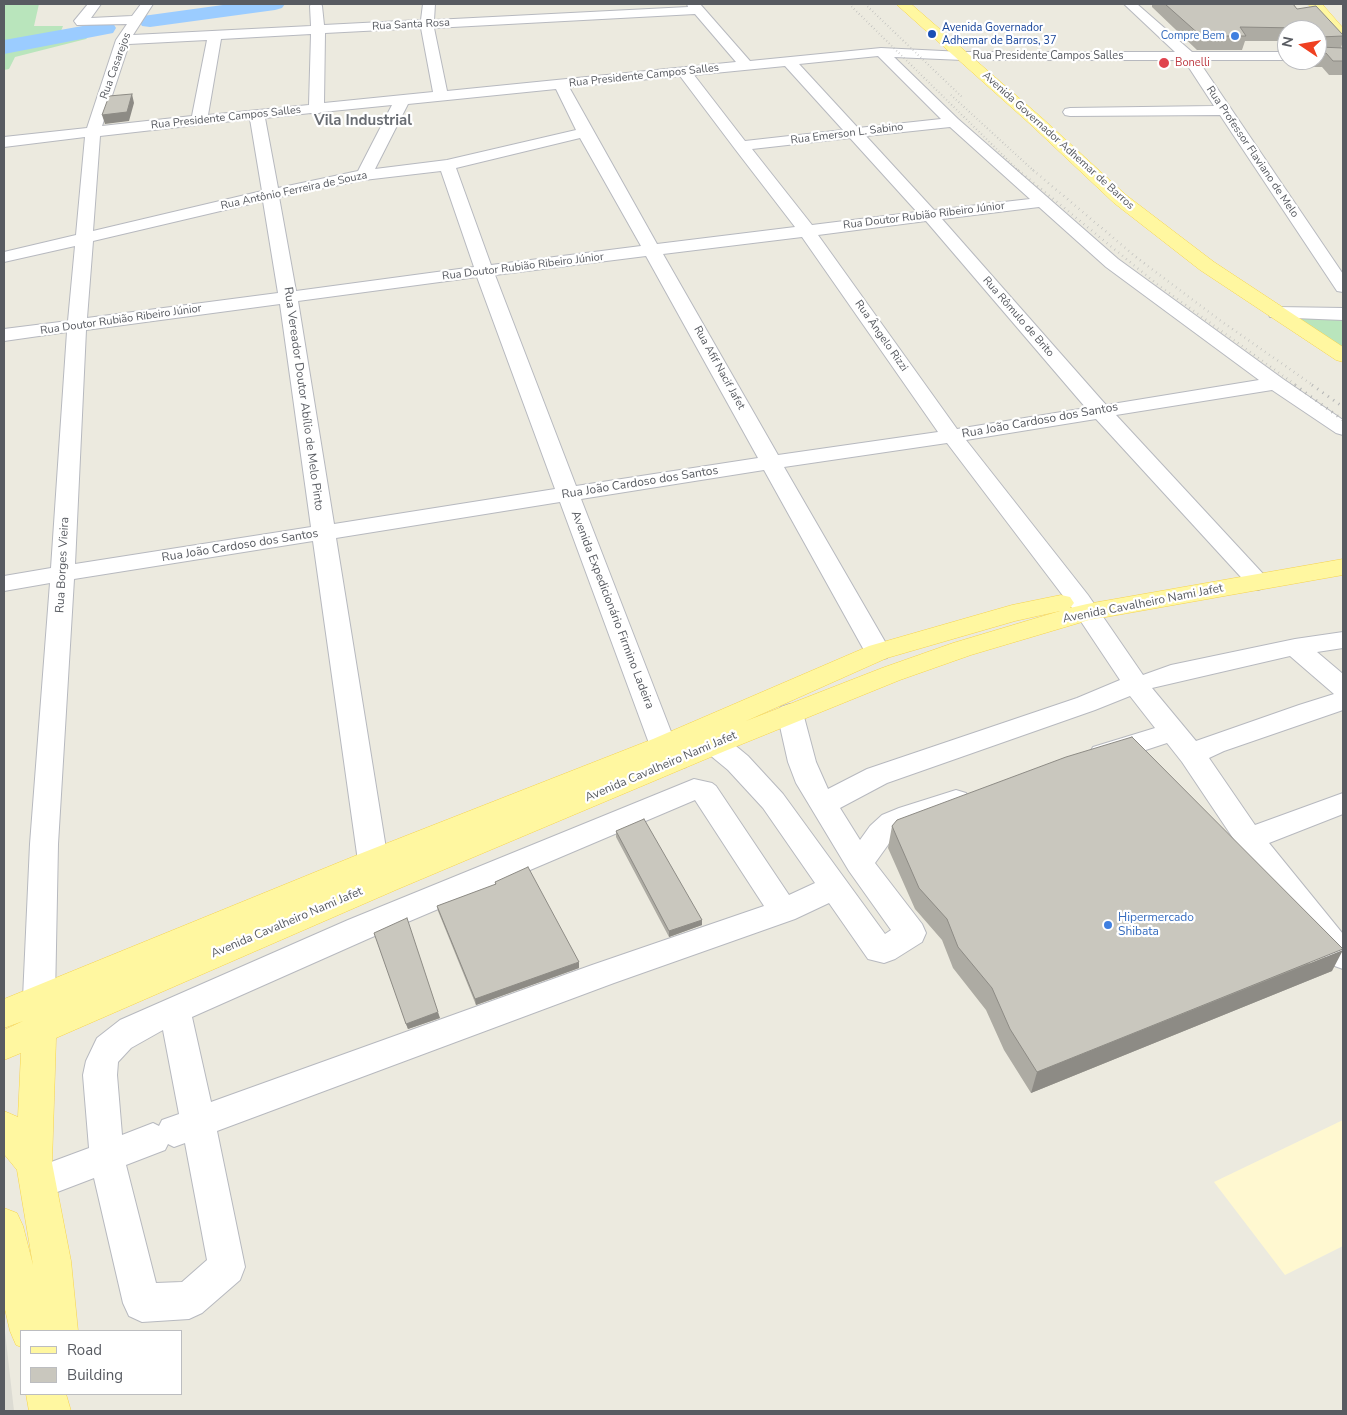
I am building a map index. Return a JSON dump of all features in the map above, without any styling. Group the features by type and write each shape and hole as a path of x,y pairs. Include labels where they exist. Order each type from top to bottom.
{"main road":[{"name":"Avenida Governador Adhemar de Barros","path":"903,4 1036,121 1120,199 1207,266 1343,356"},
{"path":"1314,4 1343,36"},
{"name":"Avenida Cavalheiro Nami Jafet","path":"4,1014 40,1014 387,880 670,753 878,652 1012,613 1083,606 1254,576 1343,554"},
{"name":"Avenida Cavalheiro Nami Jafet","path":"1254,576 1343,567"},
{"name":"Avenida Cavalheiro Nami Jafet","path":"4,1045 40,1014 373,861 670,753 715,744 900,670 979,644 1083,606"},
{"path":"40,1014 36,1173 52,1261 58,1330"},
{"path":"4,1127 36,1173"},
{"path":"4,1226 30,1330"},
{"path":"46,1395 50,1411"},
{"path":"60,1395 60,1411"}],"street":[{"path":"95,4 82,22 135,20"},
{"name":"Rua Casarejos","path":"93,132 123,40 147,4"},
{"path":"429,4 428,24 441,97"},
{"name":"Rua Professor Flaviano de Melo","path":"1130,4 1188,56 1343,287"},
{"path":"316,6 318,30 316,110"},
{"path":"696,7 747,66"},
{"name":"Rua Santa Rosa","path":"123,40 428,24 696,7"},
{"path":"199,120 215,35"},
{"path":"881,52 953,122 1112,263 1276,383 1343,429"},
{"name":"Rua Presidente Campos Salles","path":"4,142 199,120 316,110 881,52 963,56 1277,56"},
{"name":"Rua Rômulo de Brito","path":"789,62 1100,411 1254,576"},
{"name":"Rua Ângelo Rizzi","path":"684,72 806,231 952,436 1144,682 1173,732 1192,755 1249,838 1343,956"},
{"name":"Rua Afif Nacif Jafet","path":"561,85 878,652"},
{"path":"364,175 402,100"},
{"path":"1070,112 1223,110"},
{"name":"Rua Vereador Doutor Abílio de Melo Pinto","path":"258,115 288,297 373,861"},
{"name":"Rua Emerson L. Sabino","path":"741,146 953,122"},
{"name":"Rua Borges Vieira","path":"40,1014 44,844 63,573 77,326 93,132"},
{"name":"Rua Antônio Ferreira de Souza","path":"4,258 272,194 364,175 447,165 586,132"},
{"name":"Avenida Expedicionário Firmino Ladeira","path":"447,165 484,271 568,495 670,753"},
{"name":"Rua Doutor Rubião Ribeiro Júnior","path":"4,335 484,271 1042,202"},
{"path":"1277,313 1343,314"},
{"name":"Rua João Cardoso dos Santos","path":"4,583 772,462 952,436 1276,383"},
{"path":"823,804 877,776 1144,682 1171,674 1295,647 1343,640"},
{"path":"1295,647 1343,688"},
{"path":"1192,755 1222,741 1308,710 1343,701"},
{"path":"715,744 738,763 772,801 879,950 884,950 911,933 859,863 810,783 802,762 790,713"},
{"path":"1079,762 1173,732"},
{"path":"175,1010 175,1131 227,1267 189,1300 142,1303 107,1158 100,1075 102,1062 109,1048 119,1038 132,1030 175,1010 359,929 694,789 702,790 706,793 784,911"},
{"path":"859,863 880,834 892,823 909,815 975,794"},
{"path":"1249,838 1343,803"},
{"path":"36,1173 107,1158 175,1131 603,974 784,911 834,887"}],"shaded area":[{"path":"1343,1120 1343,1246 1285,1275 1214,1182"},
{"path":"4,1323 14,1411 4,1411"}],"green space":[{"path":"4,4 39,4 34,26 63,26 61,31 4,42"},
{"path":"91,34 86,39 15,57 9,69 4,70 4,51"},
{"path":"1296,318 1343,318 1343,348"}],"building":[{"path":"1165,4 1293,4 1297,9 1316,6 1343,35 1327,37 1327,20 1277,20 1277,28 1240,27 1246,36 1201,36"},
{"path":"1327,47 1343,48 1343,61 1333,61 1327,54"},
{"path":"132,94 127,112 102,115 109,96"},
{"name":"Hipermercado Shibata","path":"1132,737 1343,949 1037,1072 1010,1029 992,988 958,947 947,919 919,888 892,826 897,820 1066,757"},
{"path":"644,819 702,920 669,931 616,831"},
{"path":"528,867 579,962 475,999 437,906 496,884 495,882"},
{"path":"407,918 438,1012 406,1024 374,933"}],"waterway":[{"path":"150,21 275,4"},
{"path":"4,47 105,28"}],"railway":[{"path":"849,4 1020,172"},
{"path":"865,4 962,97"},
{"path":"951,95 1035,172"},
{"path":"1018,170 1158,285 1297,386"},
{"path":"1033,170 1136,257 1221,321 1314,386"},
{"path":"1295,385 1343,420"},
{"path":"1312,385 1343,407"}],"place":[{"name":"Avenida Governador Adhemar de Barros, 37","path":"932,34"},
{"name":"Compre Bem","path":"1235,36"},
{"name":"Bonelli","path":"1164,63"},
{"name":"Hipermercado Shibata","path":"1108,925"}],"district":[{"name":"Vila Industrial","path":"363,121"}]}
